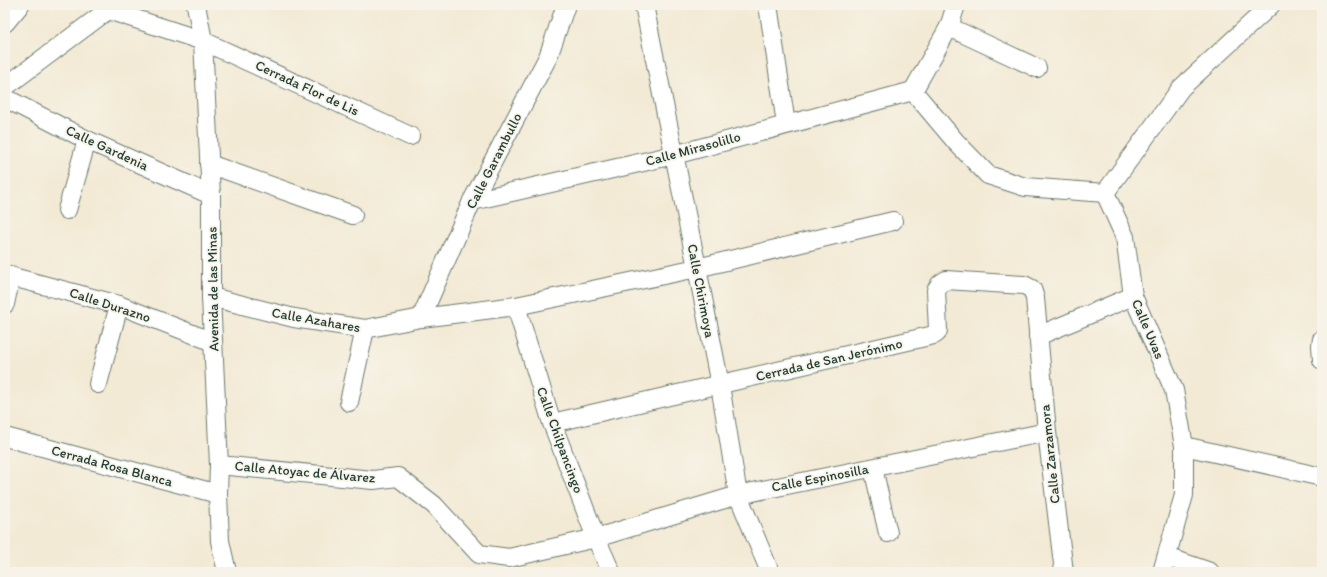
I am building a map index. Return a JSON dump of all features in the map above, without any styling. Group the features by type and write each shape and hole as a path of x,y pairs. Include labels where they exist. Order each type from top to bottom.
{"street":[{"path":"5,23 20,5"},
{"name":"Avenida de las Minas","path":"196,5 203,41 211,194 211,297 219,465 218,494 220,541 228,572"},
{"name":"Calle Garambullo","path":"421,318 472,201 548,57 566,5"},
{"name":"Calle Chirimoya","path":"644,5 720,385 738,495 770,572"},
{"path":"768,5 786,124"},
{"path":"956,5 949,26 913,91 956,142 988,175 1025,187 1105,193 1181,88 1271,5"},
{"name":"Cerrada Flor de Lis","path":"5,87 108,10 203,41 410,136"},
{"path":"949,26 1038,68"},
{"name":"Calle Mirasolillo","path":"472,201 674,155 913,91"},
{"name":"Calle Gardenia","path":"5,98 87,140 211,194"},
{"path":"67,210 87,140"},
{"path":"209,164 353,215"},
{"name":"Calle Uvas","path":"1105,193 1125,237 1133,296 1174,390 1184,446 1184,495 1165,564"},
{"name":"Calle Azahares","path":"211,297 294,318 365,329 421,318 516,306 697,268 893,221"},
{"path":"5,304 8,276"},
{"name":"Calle Durazno","path":"8,276 119,305 213,342"},
{"name":"Calle Zarzamora","path":"937,333 936,290 940,284 946,280 1024,285 1032,289 1064,572"},
{"path":"1038,336 1133,296"},
{"path":"98,384 119,305"},
{"name":"Calle Chilpancingo","path":"516,306 552,423 610,572"},
{"path":"349,402 365,329"},
{"name":"Cerrada de San Jerónimo","path":"552,423 934,335 937,333"},
{"path":"1322,339 1322,360"},
{"name":"Calle Espinosilla","path":"596,538 738,495 1047,432"},
{"name":"Cerrada Rosa Blanca","path":"5,437 218,494"},
{"path":"1184,446 1322,477"},
{"name":"Calle Atoyac de Álvarez","path":"219,465 373,480 398,478 434,505 479,554 509,558 596,538"},
{"path":"873,468 888,533"},
{"path":"1165,564 1210,572"}]}
